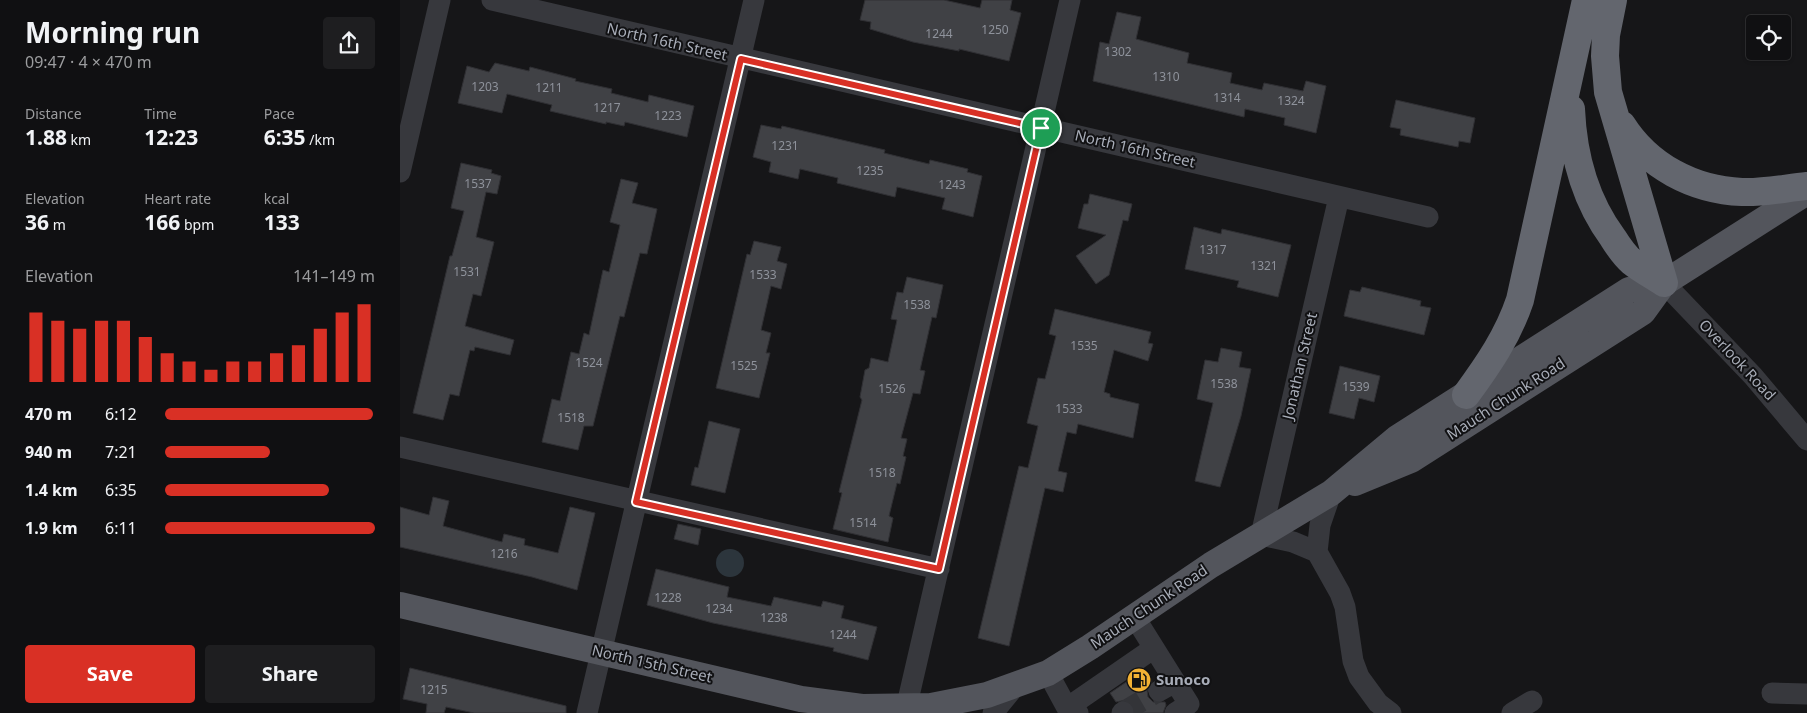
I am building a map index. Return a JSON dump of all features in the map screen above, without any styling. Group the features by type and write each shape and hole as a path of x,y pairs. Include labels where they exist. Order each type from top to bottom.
{"highway":[{"path":"1466,394 1497,352 1514,318 1520,300 1586,0"},
{"path":"1613,0 1606,35 1605,56 1605,74 1611,108 1664,283"},
{"path":"1570,70 1572,133 1581,176 1588,196 1619,248 1632,262 1664,283"},
{"path":"1611,108 1639,147 1654,160 1687,180 1706,187 1743,192 1807,186"}],"main road":[{"name":"Mauch Chunk Road","path":"906,710 958,701 1015,686 1048,673 1211,566 1331,493 1397,438 1629,290 1664,283 1807,192"},
{"name":"Mauch Chunk Road","path":"1331,493 1411,460 1643,312 1664,283"},
{"name":"North 15th Street","path":"400,605 801,699 862,707 906,710"}],"street":[{"path":"400,172 440,0"},
{"name":"North 16th Street","path":"492,0 1428,218"},
{"path":"588,713 754,0"},
{"path":"906,710 1070,0"},
{"name":"Jonathan Street","path":"1261,536 1339,197"},
{"name":"Overlook Road","path":"1664,283 1752,376 1807,440"},
{"path":"400,447 636,502 939,569"},
{"path":"1331,493 1320,525 1317,552 1340,593 1345,607 1353,662 1359,677 1378,703 1391,713"},
{"path":"1261,536 1293,542 1317,552"},
{"path":"1134,616 1154,648 1167,686 1189,704 1175,713"},
{"path":"1048,673 1072,710 1154,648"},
{"name":"Mauch Chunk Road","path":"993,713 1015,686"},
{"path":"1772,694 1807,694"},
{"path":"1512,713 1532,701"}],"shaded area":[{"path":"730,549 740,553 744,563 740,573 730,577 720,573 716,563 720,553"}],"building":[{"path":"865,0 944,0 980,8 982,0 1012,0 1010,10 1021,13 1009,61 959,49 959,51 913,42 870,29 871,22 860,20"},
{"path":"1117,12 1141,17 1136,39 1189,53 1187,63 1232,73 1230,83 1262,90 1264,83 1303,91 1306,81 1326,86 1316,133 1284,125 1285,118 1245,109 1244,117 1093,81 1100,42 1109,44"},
{"path":"495,63 529,71 530,67 576,79 575,81 612,89 611,93 648,102 649,95 694,106 687,137 625,122 624,126 606,122 606,124 550,111 552,105 507,94 502,113 458,103 467,66 489,72"},
{"path":"1396,100 1475,118 1470,143 1459,141 1458,147 1400,135 1401,129 1390,127"},
{"path":"761,125 781,129 782,126 885,150 884,153 929,164 930,160 968,169 967,172 982,176 973,217 942,209 945,198 897,187 895,197 837,183 838,178 800,169 798,179 769,172 771,162 753,157"},
{"path":"461,163 492,170 491,173 501,176 497,194 486,192 476,237 494,242 481,296 473,294 465,326 514,340 510,355 475,347 474,351 470,350 459,396 450,394 443,420 413,413 450,256 452,256 464,211 451,208"},
{"path":"621,179 638,183 632,203 657,209 647,254 640,253 624,317 620,316 593,426 584,426 578,450 542,442 552,399 560,401 571,352 579,354 584,333 589,335 603,270 609,272 620,225 610,222"},
{"path":"1090,194 1132,204 1128,221 1123,220 1109,275 1096,284 1076,256 1106,235 1078,228 1084,204 1088,204"},
{"path":"1194,227 1221,234 1222,229 1291,245 1278,297 1237,287 1239,281 1185,269"},
{"path":"754,241 781,247 777,261 787,264 781,289 771,286 761,330 771,333 766,353 770,353 759,398 716,388 747,254 750,255"},
{"path":"907,277 943,285 936,318 932,317 920,370 925,371 920,394 913,393 901,438 907,439 903,456 906,457 900,484 897,483 889,516 893,518 888,542 833,529 842,493 839,492 862,400 860,397 865,370 869,368 871,358 888,362 897,320 891,319 897,292 903,293"},
{"path":"1362,287 1421,301 1420,306 1431,308 1424,335 1344,316 1350,290 1360,292"},
{"path":"1055,309 1151,332 1148,343 1153,344 1148,361 1114,350 1104,392 1110,394 1110,397 1139,404 1133,438 1078,424 1076,434 1067,432 1058,471 1067,473 1063,492 1045,488 1009,646 978,638 1019,466 1028,468 1038,426 1027,423 1038,378 1045,379 1056,336 1049,334"},
{"path":"1221,348 1242,352 1239,367 1251,369 1241,416 1220,487 1195,481 1213,403 1197,399 1205,360 1218,362"},
{"path":"1340,366 1380,376 1374,402 1359,398 1354,419 1329,413"},
{"path":"709,421 740,429 725,493 691,485 695,467 698,468"},
{"path":"433,497 449,501 443,526 502,542 504,534 525,539 524,545 558,553 570,507 595,513 577,590 532,577 400,547 400,507 429,515"},
{"path":"678,524 701,529 698,545 674,539"},
{"path":"656,569 729,587 727,597 771,606 774,597 821,607 823,601 844,606 841,618 877,627 868,660 833,651 834,648 713,623 647,605"},
{"path":"410,668 566,706 566,713 474,713 446,707 444,713 426,713 427,704 403,699"},
{"name":"Sunoco","path":"1144,670 1152,681 1147,690 1148,697 1153,702 1165,702 1166,705 1163,713 1135,713 1131,703 1126,700 1116,702 1110,693"}],"tunnel":[{"path":"1123,712 1159,691"}],"place":[{"name":"Sunoco","path":"1139,680"}],"route":[{"path":"741,59 1041,128 939,569 636,502 741,59"}]}
